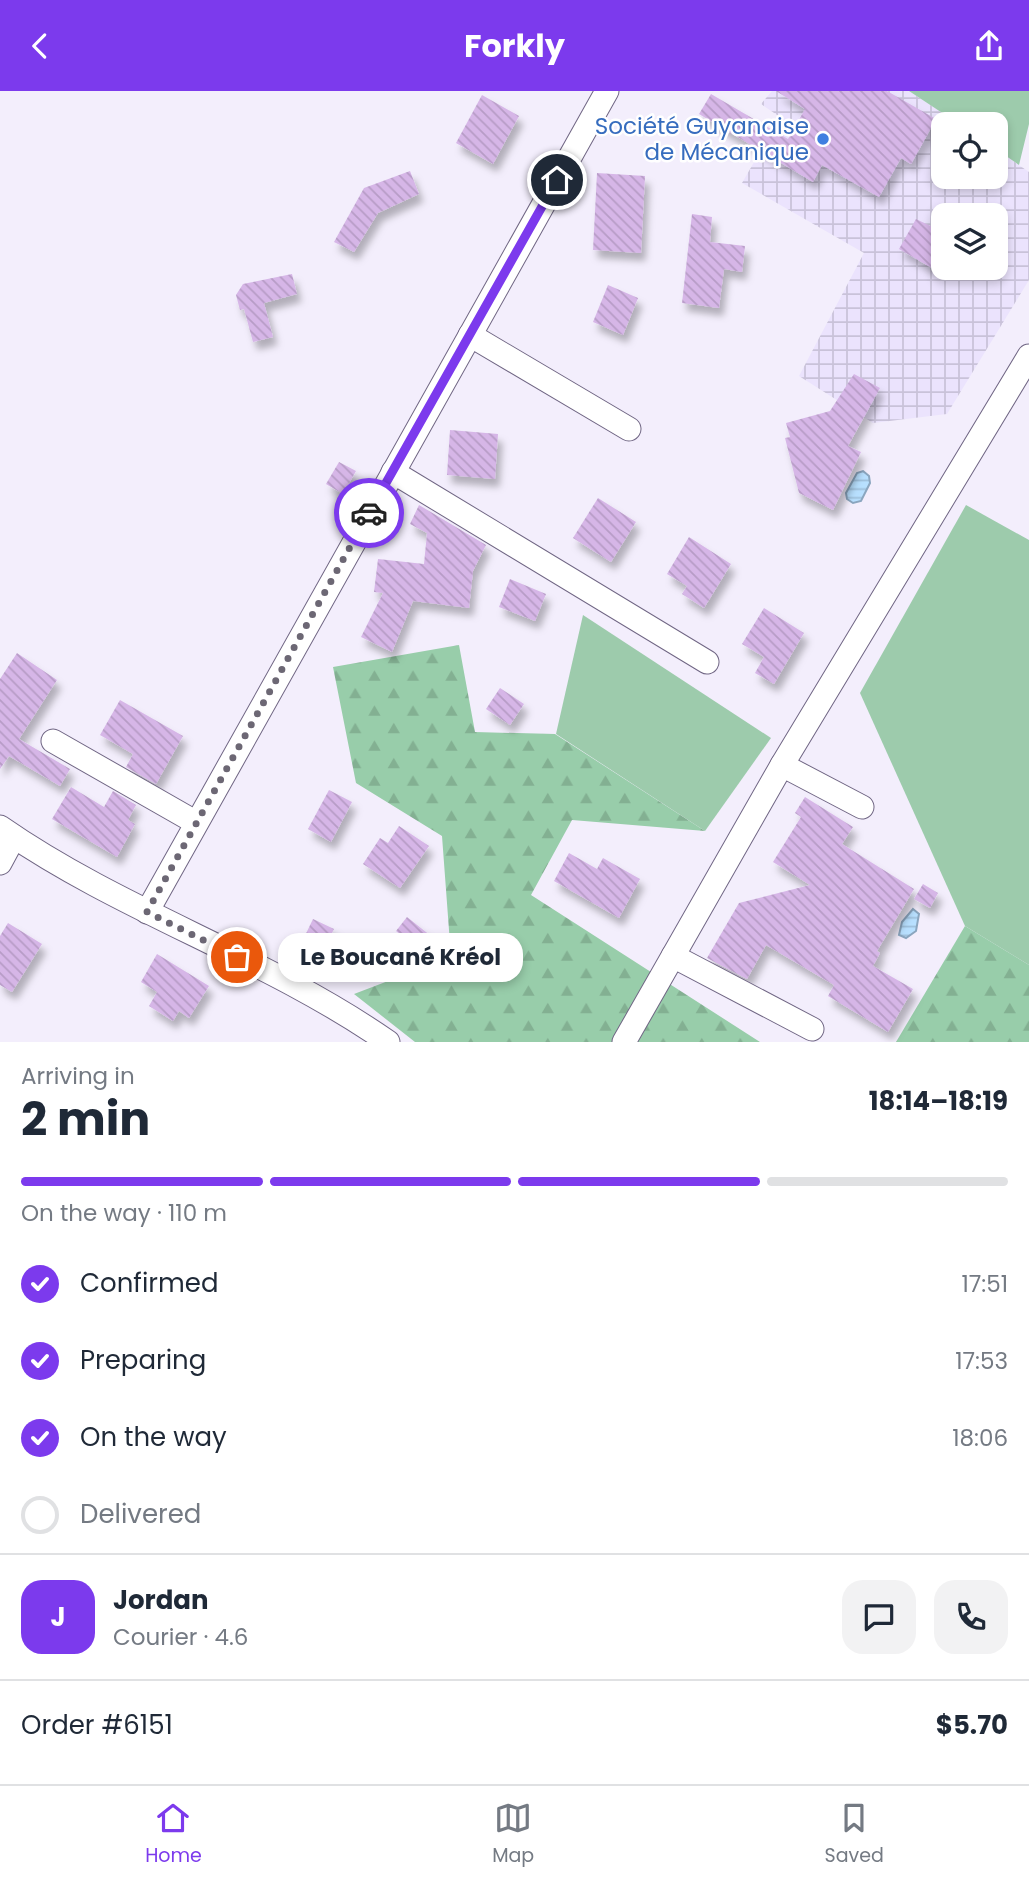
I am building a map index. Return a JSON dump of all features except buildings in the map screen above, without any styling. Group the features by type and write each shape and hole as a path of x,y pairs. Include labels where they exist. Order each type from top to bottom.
{"street":[{"path":"147,912 195,822 607,91"},
{"path":"470,335 629,429"},
{"path":"624,1042 782,765 1029,356"},
{"path":"393,472 707,662"},
{"path":"53,741 195,822"},
{"path":"782,765 862,807"},
{"path":"0,863 7,832 50,862 326,1002 388,1042"},
{"path":"673,956 812,1029"}],"shaded area":[{"path":"772,91 909,91 941,112 931,112 931,189 1008,189 1008,157 1029,172 1029,280 947,414 873,423 799,376 864,253 742,183 780,117 761,104"}],"green space":[{"path":"909,91 1029,91 1029,124 1019,165 1008,157 1008,112 941,112"},
{"path":"966,505 1029,540 1029,965 965,926 860,693"},
{"path":"583,615 771,738 705,831 556,734"},
{"path":"459,645 475,732 555,734 705,831 572,820 531,895 760,1042 415,1042 354,994 451,957 442,836 356,783 333,667"},
{"path":"965,926 1029,965 1029,1042 896,1042"}],"water":[{"path":"863,471 869,476 870,483 861,501 853,503 847,499 846,493 857,473"},
{"path":"913,909 919,914 916,931 906,938 899,935 902,922"}],"way so far":[{"path":"237,957 147,912 369,513"}],"place":[{"name":"Société Guyanaise de Mécanique","path":"823,139"},
{"name":"Le Boucané Kréol","path":"237,957"}],"route":[{"path":"369,513 557,180"}]}
